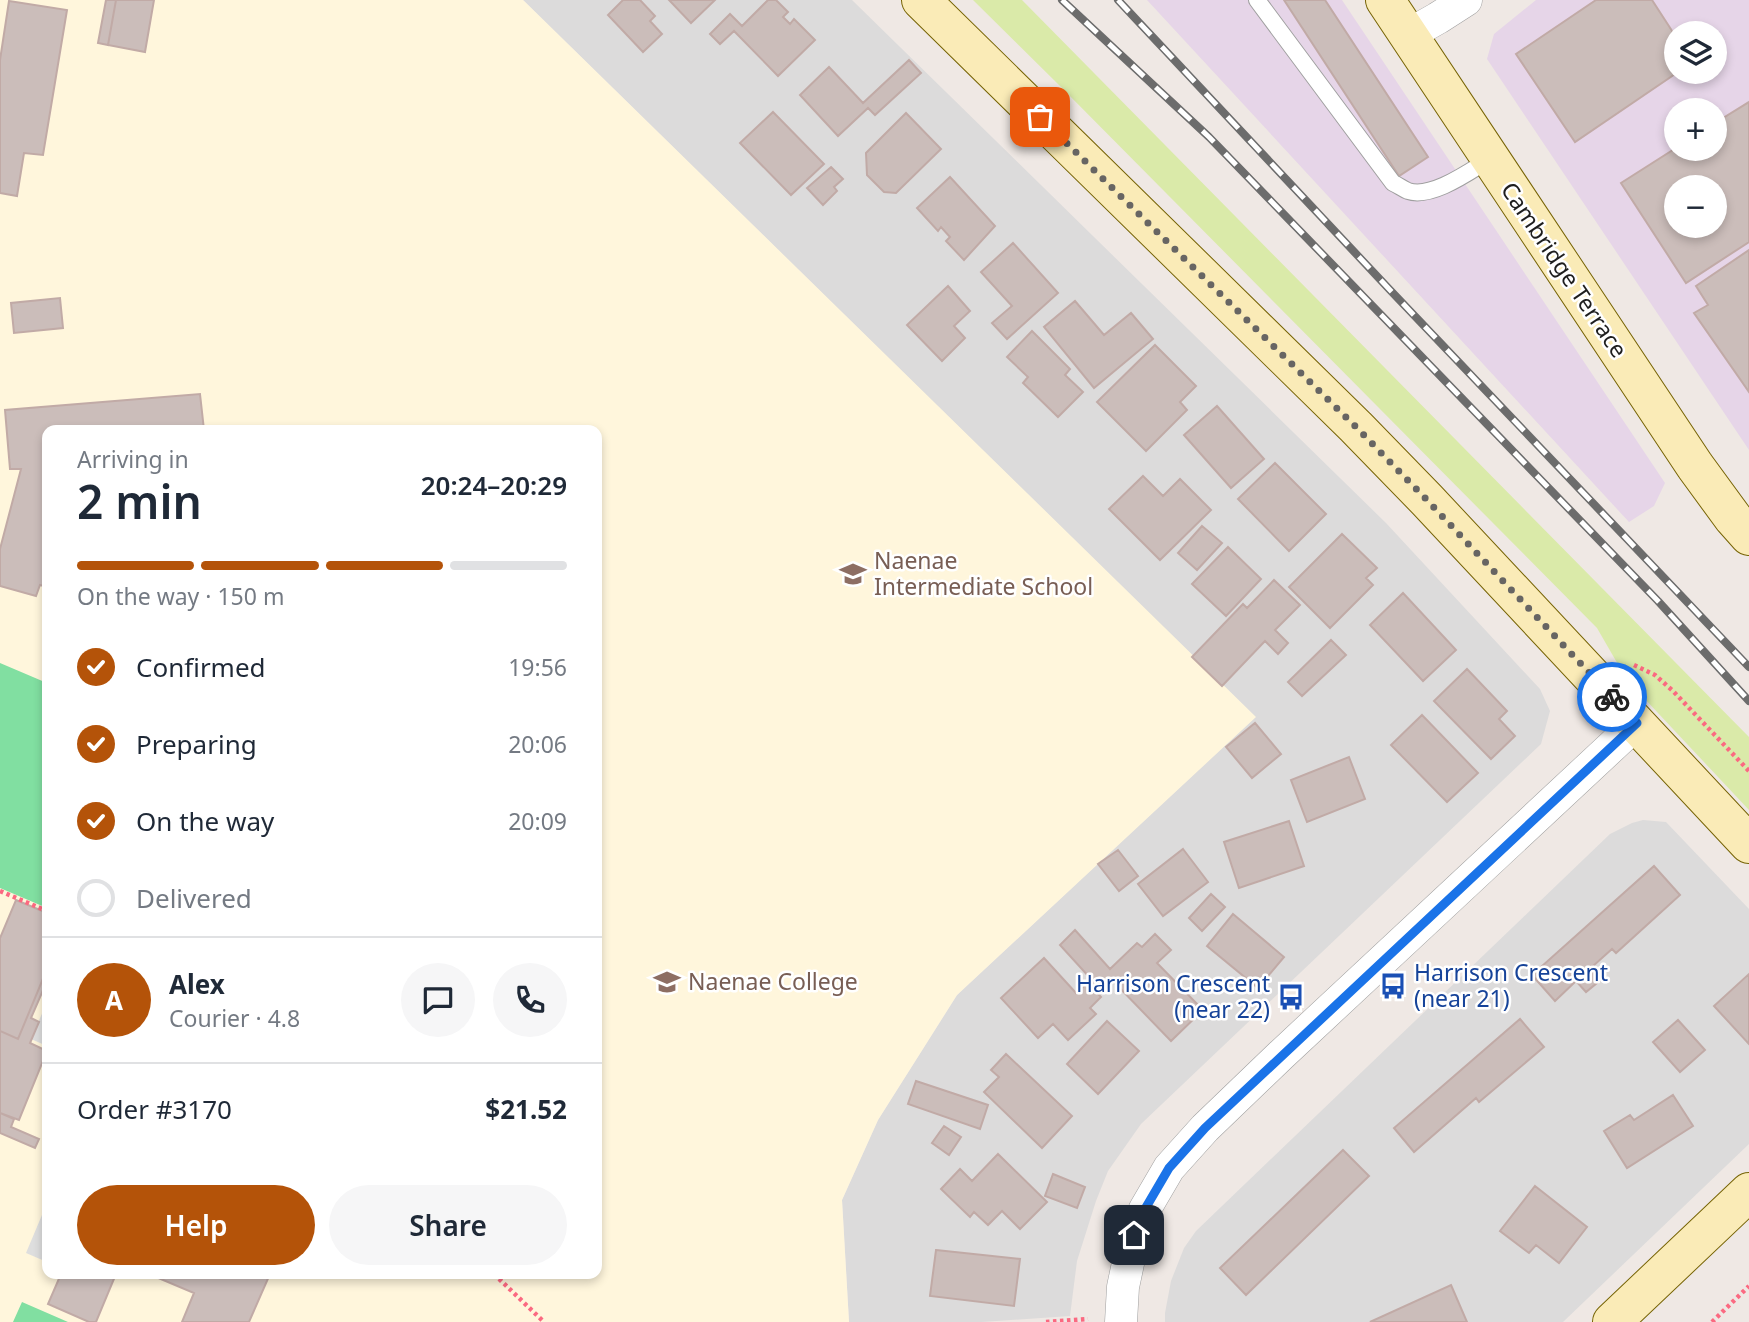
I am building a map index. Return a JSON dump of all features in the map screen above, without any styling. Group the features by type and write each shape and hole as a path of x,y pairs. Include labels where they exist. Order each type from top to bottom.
{"street":[{"path":"921,0 1356,427 1749,844"},
{"name":"Cambridge Terrace","path":"1385,0 1695,466 1749,536"},
{"path":"1408,35 1466,0"},
{"path":"1121,1319 1123,1287 1134,1235 1145,1209 1169,1168 1205,1128 1281,1055 1637,723"},
{"path":"1612,1322 1749,1192"}],"lane":[{"path":"1257,0 1393,183 1406,190 1430,190 1490,159"}],"path":[{"path":"0,891 42,909"},
{"path":"499,1279 544,1322"},
{"path":"1712,1322 1749,1286"},
{"path":"1046,1322 1121,1319"}],"shaded area":[{"name":"Naenae Intermediate School","path":"0,0 523,0 1256,717 957,995 878,1120 842,1200 849,1322 0,1322"},
{"path":"523,0 852,0 1386,523 1540,689 1550,711 1541,744 1141,1124 1108,1171 1096,1201 1077,1261 1070,1316 982,1322 849,1322 842,1200 878,1120 957,995 1255,717"},
{"path":"1147,0 1342,0 1665,483 1654,506 1629,522"},
{"path":"1536,0 1749,0 1749,450 1487,59 1494,34"},
{"path":"1643,820 1666,822 1749,909 1749,1144 1563,1322 1165,1322 1171,1281 1184,1248 1196,1231 1610,834"},
{"path":"42,1014 42,1044 31,1039"},
{"path":"42,1215 42,1260 26,1253"}],"green space":[{"path":"973,0 1022,0 1749,737 1749,810 1627,680 1597,628"},
{"path":"0,663 42,681 42,906 0,888"},
{"path":"22,1302 68,1322 13,1322"}],"building":[{"path":"106,0 116,0 108,45 98,43"},
{"path":"116,0 154,0 145,52 108,45"},
{"path":"623,0 640,0 655,16 650,21 662,34 643,52 608,15"},
{"path":"669,0 715,0 691,23"},
{"path":"768,0 776,0 788,12 783,17 790,24 794,19 815,40 778,76 734,31 720,44 710,34 730,14 742,26"},
{"path":"1284,0 1325,0 1428,157 1399,176"},
{"path":"1596,0 1652,0 1666,21 1664,82 1575,142 1516,54"},
{"path":"9,1 67,10 43,155 24,153 17,196 0,193 0,60"},
{"path":"909,60 921,73 875,115 868,108 838,136 800,95 829,67 863,103"},
{"path":"1749,102 1749,242 1686,283 1621,183 1664,156 1664,161 1727,161 1727,116"},
{"path":"773,112 824,164 791,195 740,143"},
{"path":"906,113 941,149 896,193 884,192 867,175 866,153"},
{"path":"831,167 843,179 834,187 837,191 823,205 807,188"},
{"path":"950,177 995,226 964,260 946,241 950,237 941,227 938,231 917,208"},
{"path":"1013,243 1058,293 1007,339 992,323 1012,306 981,272"},
{"path":"1749,250 1749,392 1694,313 1708,305 1696,286"},
{"path":"948,286 970,311 954,326 965,338 942,361 907,325"},
{"path":"60,298 63,328 14,333 11,303"},
{"path":"1075,301 1104,335 1131,313 1153,339 1094,388 1044,327"},
{"path":"1032,331 1070,369 1065,375 1083,392 1058,417 1023,383 1028,377 1007,357"},
{"path":"1155,345 1196,386 1180,402 1187,410 1146,451 1097,402"},
{"path":"200,394 203,425 42,425 42,586 36,596 0,586 0,549 21,469 10,469 5,410"},
{"path":"1217,406 1264,459 1231,488 1184,435"},
{"path":"1275,463 1326,514 1289,551 1238,499"},
{"path":"1143,476 1163,496 1180,479 1211,510 1160,560 1109,509"},
{"path":"1202,526 1222,543 1197,570 1178,553"},
{"path":"1342,534 1377,568 1366,578 1373,585 1330,628 1289,587"},
{"path":"1228,547 1261,579 1226,616 1192,584"},
{"path":"1274,580 1300,605 1275,630 1288,643 1278,654 1265,641 1222,686 1192,657 1243,604 1247,608"},
{"path":"1403,593 1456,650 1423,681 1370,625"},
{"path":"1331,640 1346,655 1302,696 1288,682"},
{"path":"1467,669 1507,711 1499,719 1515,736 1491,759 1434,701"},
{"path":"1422,715 1478,773 1447,802 1391,745"},
{"path":"1255,723 1281,754 1252,778 1226,747"},
{"path":"1349,757 1365,799 1307,822 1291,780"},
{"path":"1289,821 1304,866 1239,888 1224,842"},
{"path":"1183,849 1208,882 1163,916 1138,884"},
{"path":"1118,850 1138,876 1119,891 1098,864"},
{"path":"1654,866 1680,895 1616,953 1612,949 1593,966 1603,978 1586,992 1576,981 1555,1001 1532,975"},
{"path":"1211,894 1225,907 1202,931 1189,918"},
{"path":"16,900 42,911 42,981 18,1039 0,1031 0,938"},
{"path":"1233,914 1284,957 1258,988 1207,946"},
{"path":"1075,930 1110,969 1137,943 1142,947 1155,934 1171,950 1157,963 1203,1010 1171,1041 1112,980 1101,990 1060,945"},
{"path":"1044,958 1076,993 1088,983 1101,997 1090,1008 1096,1014 1068,1040 1053,1024 1038,1038 1001,998"},
{"path":"1749,974 1749,1044 1714,1006"},
{"path":"42,981 42,993 31,1018 39,1022 30,1043 42,1049 42,1063 19,1120 0,1113 0,1031 18,1039"},
{"path":"1520,1019 1544,1047 1479,1102 1476,1098 1414,1152 1394,1128"},
{"path":"1678,1020 1705,1050 1680,1072 1653,1042"},
{"path":"1107,1021 1139,1051 1098,1094 1067,1064"},
{"path":"1006,1054 1072,1116 1042,1148 984,1092 999,1077 991,1070"},
{"path":"916,1081 988,1105 980,1129 908,1104"},
{"path":"1673,1095 1693,1126 1627,1168 1604,1131 1630,1115 1634,1120"},
{"path":"0,1113 14,1119 11,1127 39,1139 35,1148 0,1133"},
{"path":"944,1126 961,1137 949,1155 932,1143"},
{"path":"1343,1150 1369,1176 1246,1295 1220,1268"},
{"path":"998,1154 1047,1202 1020,1229 1002,1211 988,1225 974,1212 970,1217 941,1189 960,1169 972,1181"},
{"path":"1053,1174 1085,1187 1077,1208 1045,1196"},
{"path":"1535,1186 1587,1227 1559,1263 1536,1245 1529,1253 1500,1231"},
{"path":"936,1250 1020,1259 1014,1306 930,1296"},
{"path":"59,1279 114,1279 96,1322 89,1322 48,1304"},
{"path":"161,1279 268,1279 249,1322 182,1322 194,1293"},
{"path":"1451,1285 1467,1322 1370,1322"}],"railway":[{"path":"1062,0 1209,137 1658,601 1749,701"},
{"path":"1118,0 1749,667"}],"way so far":[{"path":"1040,117 1356,427 1612,697"}],"place":[{"name":"Naenae Intermediate School","path":"853,574"},
{"name":"Naenae College","path":"667,982"},
{"name":"Harrison Crescent (near 21)","path":"1393,986"},
{"name":"Harrison Crescent (near 22)","path":"1291,997"}],"route":[{"path":"1134,1235 1145,1209 1169,1168 1205,1128 1637,723 1612,697"}]}
